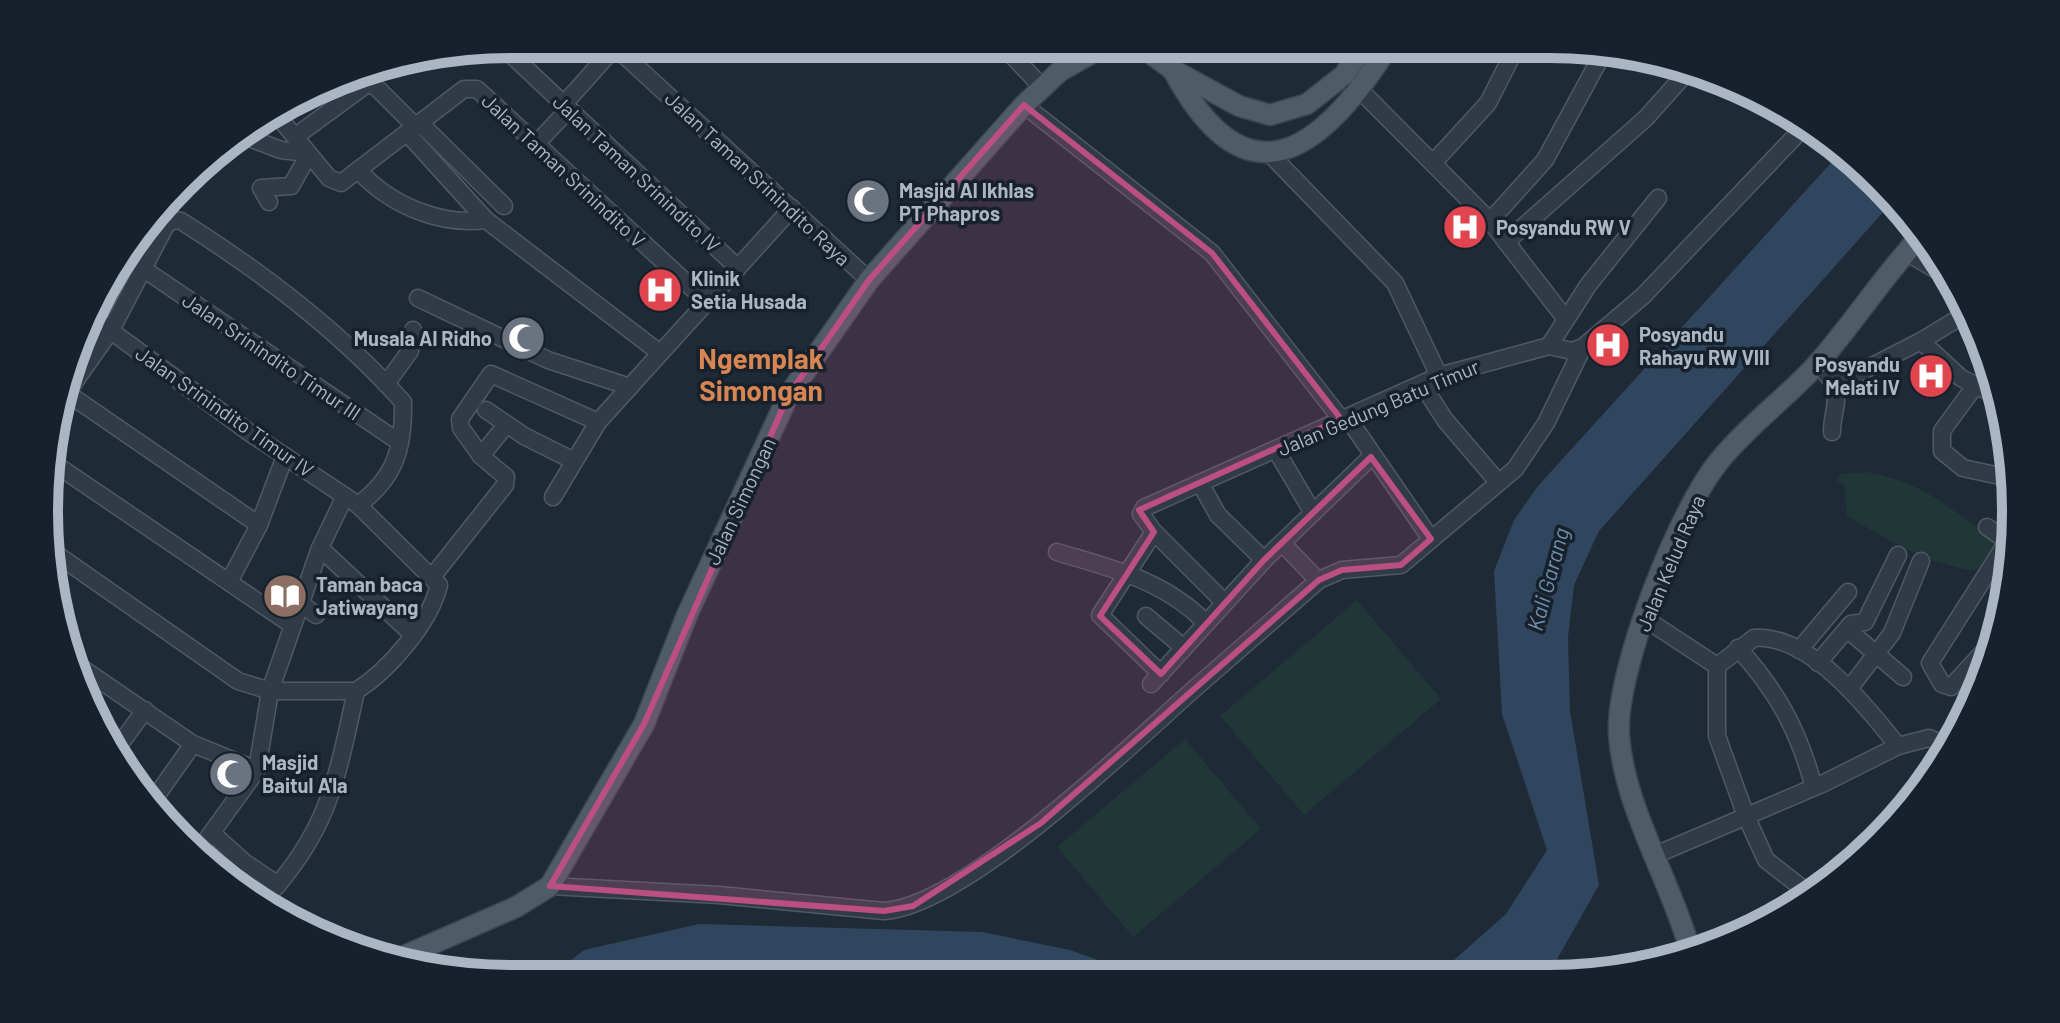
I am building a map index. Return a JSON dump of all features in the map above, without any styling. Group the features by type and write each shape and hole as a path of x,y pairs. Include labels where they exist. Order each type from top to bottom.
{"main road":[{"name":"Jalan Simongan","path":"410,953 516,907 550,886 644,724 687,615 788,396 869,280 1024,105 1042,87 1082,58"},
{"path":"1157,58 1249,111 1270,115 1307,104 1344,75 1356,58"},
{"path":"1173,70 1204,121 1236,143 1270,154 1301,143 1318,131 1359,89 1380,58"},
{"name":"Jalan Kelud Raya","path":"1687,943 1653,856 1624,763 1619,736 1628,666 1686,516 1706,479 1720,459 1818,363 1912,246"}],"street":[{"name":"Jalan Taman Srinindito IV","path":"515,58 738,268"},
{"path":"537,143 604,58"},
{"name":"Jalan Taman Srinindito Raya","path":"627,58 869,280"},
{"path":"1014,58 1042,87"},
{"path":"1434,162 1488,103 1511,58"},
{"path":"1490,221 1542,165 1599,61"},
{"path":"1344,75 1490,221 1565,318"},
{"path":"1506,242 1646,118 1682,78"},
{"path":"296,136 367,84 376,87 415,128 504,206"},
{"name":"Jalan Taman Srinindito V","path":"360,172 464,89 477,89 706,301"},
{"path":"1024,105 1212,253 1344,418 1431,539"},
{"path":"282,121 307,155 336,182 349,180 360,172 386,197 406,206 459,222 486,220"},
{"path":"415,128 486,220 660,353"},
{"path":"550,886 719,895 884,911 913,906 1041,823 1319,580 1342,570 1401,565 1523,462 1565,389 1583,347 1643,296 1798,133"},
{"path":"253,139 281,150 307,155"},
{"path":"1270,154 1395,283 1439,376"},
{"path":"269,202 261,188 291,186 307,155"},
{"path":"1549,346 1565,318 1658,198"},
{"path":"553,497 598,422 650,369 660,353 792,208"},
{"path":"79,377 111,330 166,225 173,220 181,221 265,277 313,315 403,402 399,442 388,478 351,500 320,548 270,691 257,770 204,844"},
{"name":"Jalan Srinindito Timur III","path":"145,270 399,442"},
{"path":"418,298 548,360 630,387"},
{"path":"1835,385 1958,318"},
{"name":"Jalan Srinindito Timur IV","path":"100,322 351,500 432,577"},
{"path":"391,389 410,351 413,330"},
{"path":"1921,341 1961,378 1986,391"},
{"name":"Jalan Gedung Batu Timur","path":"1154,532 1141,514 1144,508 1439,376 1549,346 1572,351 1583,347"},
{"path":"1818,363 1835,385 1838,410 1832,420 1832,432"},
{"path":"61,557 238,681 270,691 356,691 379,677 412,634 436,595 439,585 432,577 506,481 506,477 481,456 461,428 460,419 483,380 491,374 598,422"},
{"path":"1422,384 1445,420 1498,482"},
{"path":"1975,386 1942,431 1942,451 1963,468 2000,476"},
{"path":"71,404 259,525"},
{"path":"486,410 506,425 574,461"},
{"path":"481,456 506,425"},
{"path":"1276,450 1313,513"},
{"path":"229,582 259,525 285,456"},
{"path":"1224,602 1154,532 1101,617 1156,679 1264,560 1371,457"},
{"path":"60,468 292,625"},
{"path":"1200,483 1218,515 1264,560"},
{"path":"1987,527 2001,538"},
{"path":"1282,543 1311,573"},
{"path":"320,548 412,634"},
{"path":"1057,552 1126,573 1172,593 1206,623"},
{"path":"1818,663 1847,629 1865,622 1898,555"},
{"path":"1977,659 1951,687 1942,684 1930,663 1999,556"},
{"path":"1849,689 1878,655 1905,607 1921,561"},
{"path":"1799,650 1848,592"},
{"path":"300,603 316,615"},
{"path":"1146,616 1184,648"},
{"path":"1644,618 1717,666"},
{"path":"1847,629 1903,677"},
{"path":"1802,888 1768,862 1746,816 1717,736 1717,666 1738,648 1761,638 1799,650 1849,689 1898,746"},
{"path":"1738,648 1760,672 1795,726 1814,787"},
{"path":"88,672 193,744 257,770"},
{"path":"269,895 325,815 356,691"},
{"path":"121,742 145,710"},
{"path":"1653,856 1814,787 1898,746 1929,738 1938,744"},
{"path":"157,794 193,744"},
{"path":"212,833 244,862 278,885"}],"highlighted area":[{"path":"1024,105 1212,253 1341,419 1139,510 1154,532 1100,616 1161,674 1264,560 1371,457 1431,539 1401,565 1342,570 1319,580 1041,823 913,906 884,911 550,886 644,724 788,396 869,280"}],"green space":[{"path":"1868,472 1909,484 1924,492 2000,543 1986,563 1973,571 1939,562 1892,542 1847,516 1844,485 1837,482 1839,474"},
{"path":"1357,600 1441,699 1304,815 1220,716"},
{"path":"1185,739 1261,829 1133,937 1057,847"}],"water":[{"name":"Kali Garang","path":"1834,159 1886,209 1599,531 1574,585 1568,637 1570,711 1599,885 1554,965 1448,965 1506,914 1547,850 1502,714 1494,571 1514,520 1538,486"},
{"path":"699,924 982,932 1070,950 1112,965 565,965 584,950"}],"place":[{"name":"Masjid Al Ikhlas PT Phapros","path":"868,201"},
{"name":"Posyandu RW V","path":"1465,227"},
{"name":"Klinik Setia Husada","path":"660,290"},
{"name":"Musala Al Ridho","path":"523,338"},
{"name":"Posyandu Rahayu RW VIII","path":"1608,345"},
{"name":"Posyandu Melati IV","path":"1931,376"},
{"name":"Taman baca Jatiwayang","path":"285,596"},
{"name":"Masjid Baitul A'la","path":"231,774"}],"district":[{"name":"Ngemplak Simongan","path":"761,374"}]}
